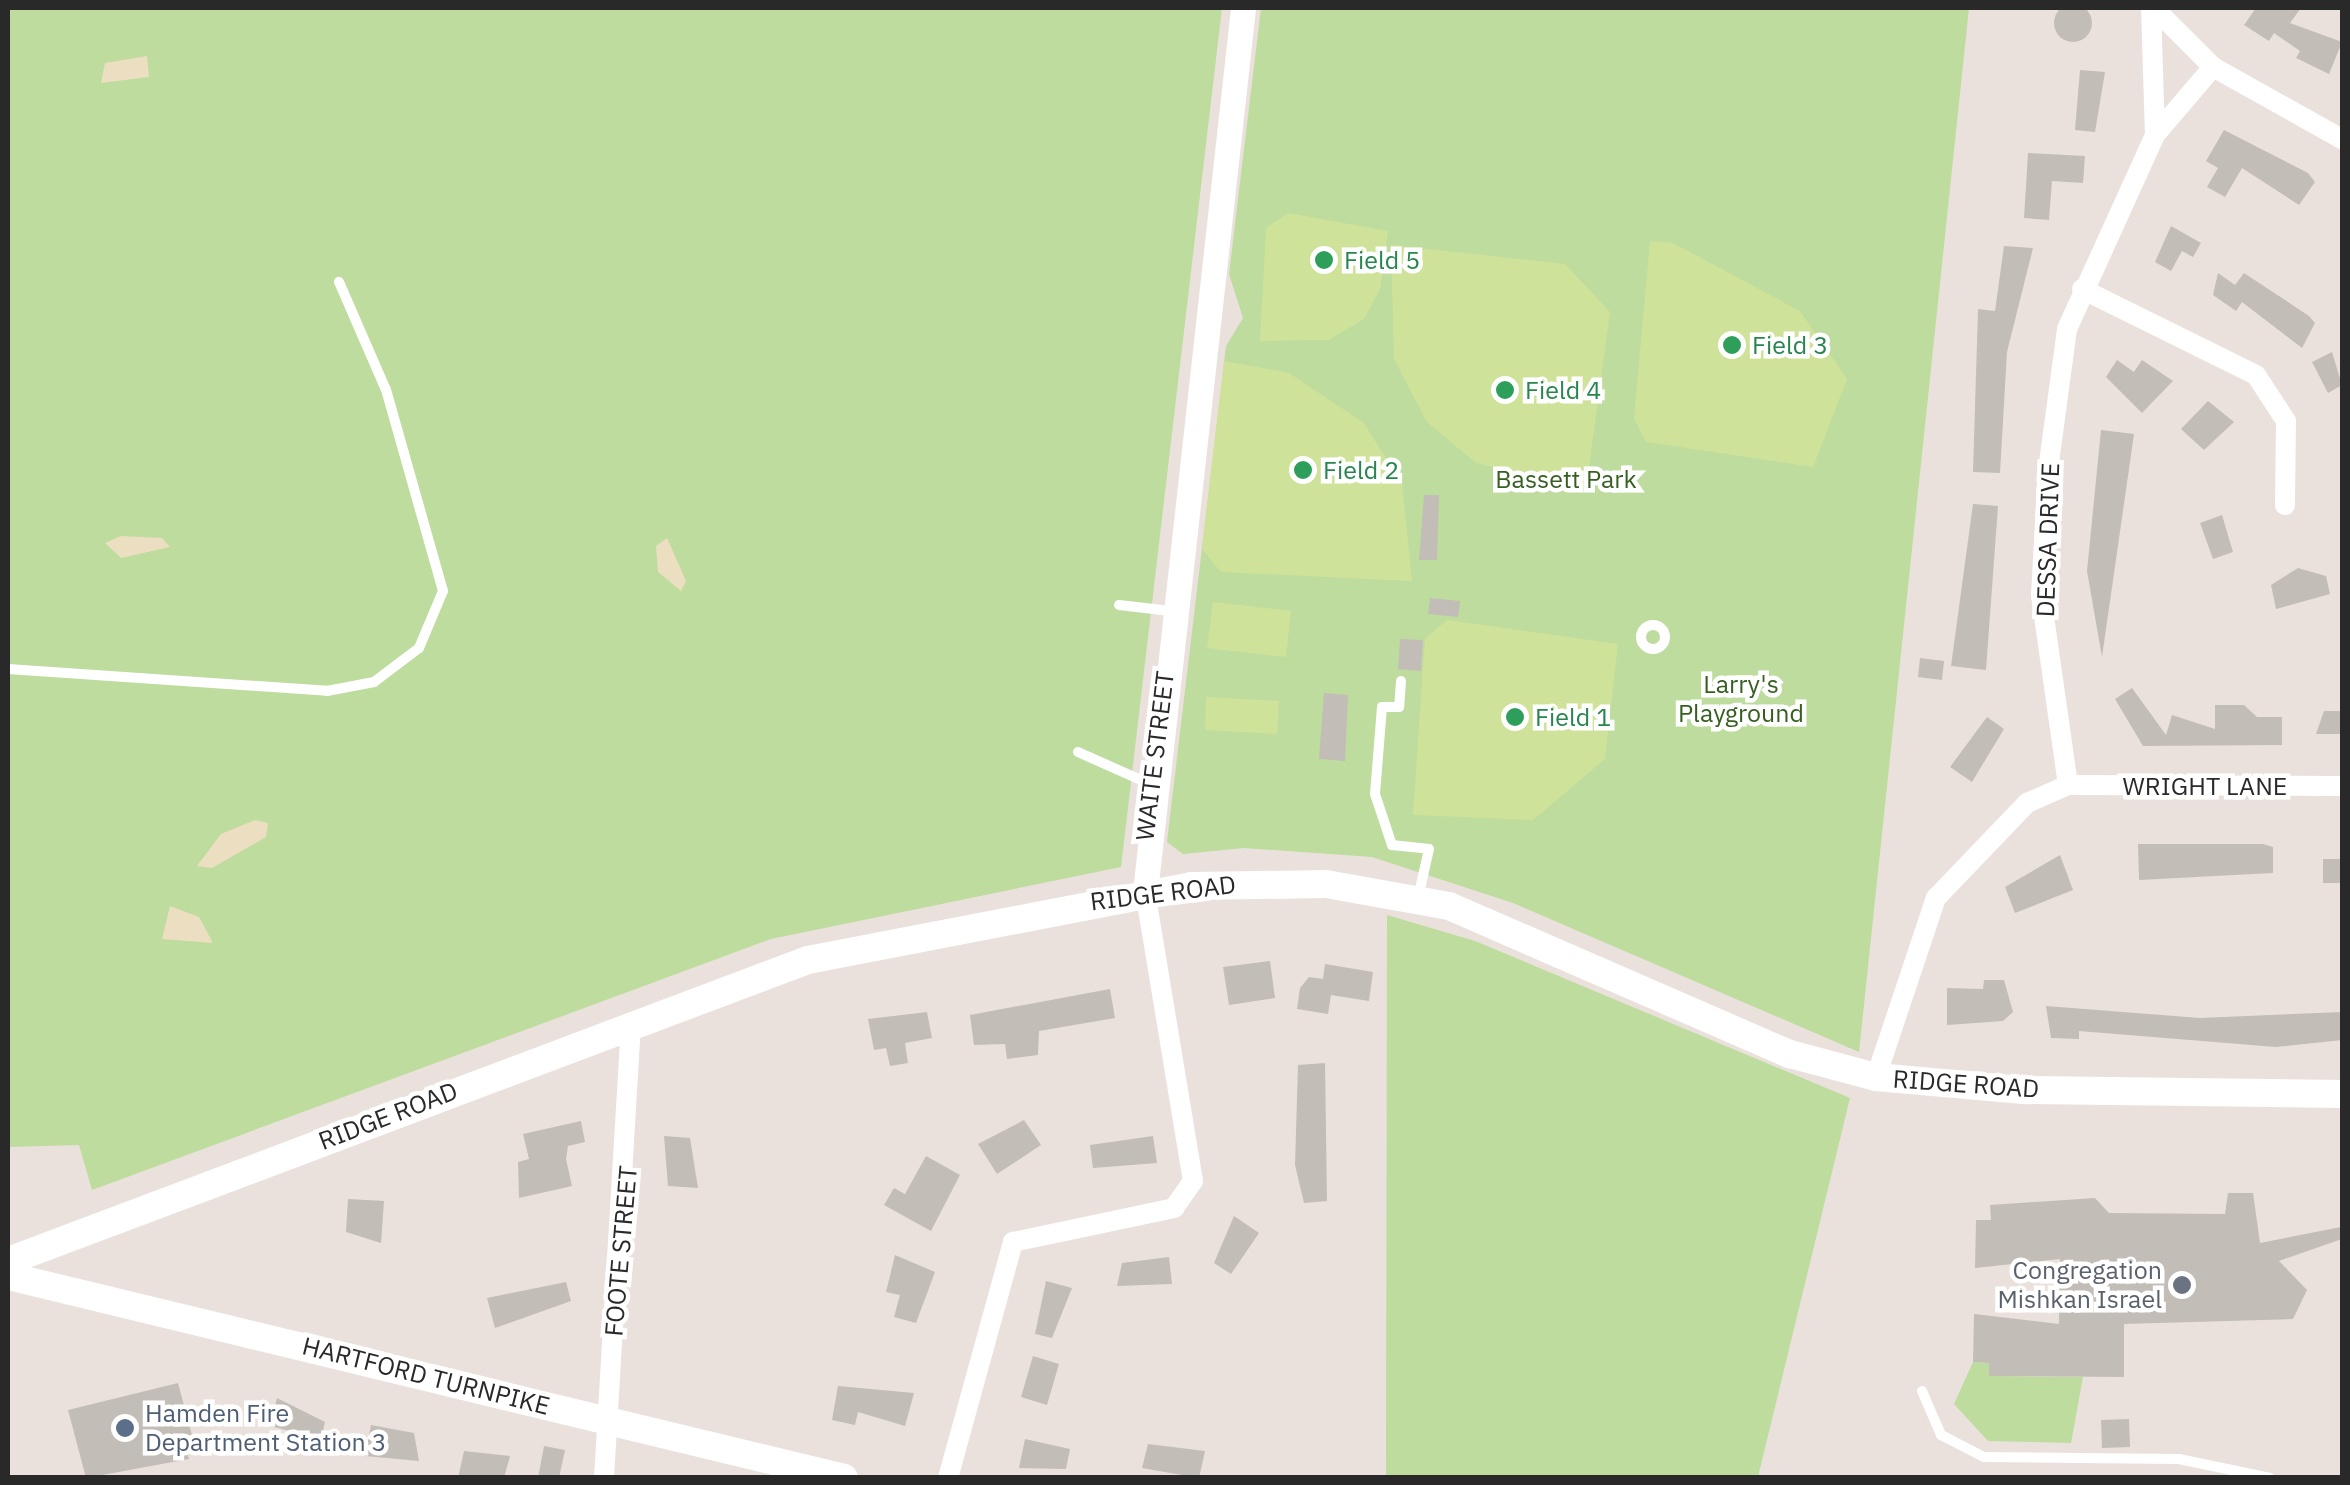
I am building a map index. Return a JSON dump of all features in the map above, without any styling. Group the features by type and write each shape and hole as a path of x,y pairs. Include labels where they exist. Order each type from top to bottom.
{"main road":[{"name":"RIDGE ROAD","path":"8,1261 631,1025 841,950 1145,892 1286,882 1418,898 1522,932 1790,1054 1876,1077 2023,1090 2342,1094"},
{"name":"HARTFORD TURNPIKE","path":"8,1276 844,1478"}],"street":[{"name":"WAITE STREET","path":"948,1478 1013,1242 1174,1208 1193,1181 1145,892 1171,611 1243,8"},
{"path":"2153,8 2213,67 2342,139"},
{"name":"DESSA DRIVE","path":"2068,785 2041,595 2055,406 2082,290 2155,135 2153,8"},
{"path":"2155,135 2213,67"},
{"path":"2082,290 2256,375 2286,420 2285,505"},
{"path":"1876,1077 1936,898 2026,803 2068,785"},
{"name":"WRIGHT LANE","path":"2068,785 2342,786"},
{"name":"FOOTE STREET","path":"604,1478 631,1025"}],"lane":[{"path":"8,669 327,691 374,682 419,648 443,591 395,416 339,282"},
{"path":"1118,605 1171,611"},
{"path":"1401,681 1399,707 1382,707 1375,794 1392,845 1429,849 1418,898"},
{"path":"1078,752 1152,785"},
{"path":"1922,1391 1940,1434 1984,1458 2179,1459 2270,1478"}],"green space":[{"path":"8,8 1222,8 1121,867 771,939 92,1190 79,1145 8,1147"},
{"name":"Bassett Park","path":"1261,8 1969,8 1859,1052 1513,903 1372,857 1244,848 1183,854 1167,842 1226,346 1243,318 1229,274"},
{"name":"Field 5","path":"1288,213 1388,231 1380,289 1364,319 1329,340 1260,341 1266,228"},
{"name":"Field 3","path":"1650,241 1673,243 1800,311 1847,379 1813,467 1646,442 1634,418"},
{"name":"Field 4","path":"1391,245 1565,264 1610,312 1586,489 1476,463 1427,422 1394,359"},
{"name":"Field 2","path":"1224,361 1289,373 1364,423 1402,484 1412,581 1221,572 1202,549"},
{"path":"1213,602 1291,611 1286,657 1207,648"},
{"name":"Field 1","path":"1447,620 1618,644 1605,759 1533,820 1413,815 1425,639"},
{"path":"1206,697 1279,701 1277,734 1205,730"},
{"path":"1387,915 1475,941 1850,1098 1758,1477 1386,1477"},
{"path":"1973,1362 1989,1363 1989,1376 2083,1377 2071,1443 1988,1441 1954,1404"}],"sand":[{"path":"147,56 149,77 101,83 105,63"},
{"path":"121,536 162,538 170,547 121,558 105,543"},
{"path":"667,538 686,581 681,591 658,572 656,546"},
{"path":"255,820 268,823 266,837 212,868 197,866 221,834"},
{"path":"170,906 199,917 213,943 162,939"}],"building":[{"path":"2073,4 2087,9 2092,23 2087,37 2073,42 2059,37 2054,23 2059,9"},
{"path":"2256,8 2301,8 2290,23 2342,42 2329,74 2296,58 2300,51 2274,33 2269,41 2244,25"},
{"path":"2080,70 2105,72 2095,132 2075,130"},
{"path":"2224,130 2308,173 2315,182 2299,205 2242,168 2225,197 2207,187 2218,168 2206,161"},
{"path":"2028,153 2085,156 2083,183 2052,181 2049,220 2024,218"},
{"path":"2171,226 2201,243 2193,257 2182,251 2171,271 2155,262"},
{"path":"2004,246 2033,248 2007,352 2000,473 1973,472 1978,309 1995,311"},
{"path":"2218,273 2235,285 2244,273 2309,316 2315,323 2302,348 2242,302 2236,311 2213,295"},
{"path":"2332,352 2342,385 2328,393 2312,362"},
{"path":"2117,360 2134,372 2142,360 2173,381 2142,413 2106,377"},
{"path":"2208,401 2234,422 2204,450 2181,429"},
{"path":"2101,430 2134,434 2102,657 2087,571"},
{"path":"1424,495 1439,495 1437,560 1419,560"},
{"path":"1973,504 1998,506 1986,670 1951,666"},
{"path":"2222,515 2233,552 2213,559 2200,523"},
{"path":"2298,568 2326,576 2330,594 2276,609 2271,585"},
{"path":"1430,598 1460,601 1458,617 1428,614"},
{"path":"1400,639 1423,640 1421,671 1398,669"},
{"path":"1920,658 1944,661 1942,680 1918,677"},
{"path":"2132,688 2166,735 2172,715 2215,729 2215,705 2244,705 2257,717 2282,717 2282,745 2143,746 2115,699"},
{"path":"1324,693 1348,695 1345,761 1319,759"},
{"path":"2324,711 2342,711 2342,734 2316,734"},
{"path":"1987,717 2004,729 1972,782 1950,767"},
{"path":"2138,844 2263,844 2273,847 2273,873 2139,880"},
{"path":"2060,855 2073,890 2015,913 2005,887"},
{"path":"2323,859 2342,859 2342,883 2323,883"},
{"path":"1270,961 1275,998 1229,1005 1223,967"},
{"path":"1325,964 1373,972 1369,1001 1331,995 1328,1014 1297,1009 1300,988 1309,977 1323,979"},
{"path":"1984,980 2004,980 2013,1012 2003,1021 1947,1025 1947,988 1983,989"},
{"path":"1110,989 1115,1018 1039,1031 1038,1055 1007,1059 1005,1044 974,1045 970,1015"},
{"path":"2046,1006 2200,1018 2342,1012 2342,1040 2276,1047 2079,1031 2079,1039 2051,1038"},
{"path":"927,1012 932,1038 905,1043 908,1063 890,1066 886,1048 874,1050 868,1019"},
{"path":"1325,1063 1327,1201 1304,1203 1295,1165 1298,1065"},
{"path":"1024,1120 1041,1145 997,1174 978,1144"},
{"path":"581,1121 585,1142 568,1146 566,1159 572,1186 519,1198 518,1162 529,1159 523,1134"},
{"path":"664,1136 690,1138 698,1188 668,1186"},
{"path":"1153,1136 1157,1163 1093,1168 1090,1145"},
{"path":"926,1156 960,1175 931,1231 884,1205 894,1188 905,1194"},
{"name":"Congregation Mishkan Israel","path":"2228,1193 2253,1193 2260,1243 2341,1227 2342,1239 2279,1261 2307,1290 2293,1319 2124,1324 2124,1377 1989,1376 1989,1363 1973,1362 1974,1314 2059,1324 2060,1259 1975,1268 1976,1220 1991,1220 1990,1205 2095,1198 2109,1213 2225,1214"},
{"path":"348,1199 384,1201 381,1243 346,1232"},
{"path":"1234,1216 1259,1233 1231,1274 1214,1263"},
{"path":"895,1255 935,1272 916,1323 894,1317 900,1295 886,1292"},
{"path":"1169,1257 1172,1284 1117,1286 1122,1263"},
{"path":"1046,1281 1072,1288 1052,1338 1035,1334"},
{"path":"566,1282 571,1301 495,1328 487,1298"},
{"path":"1033,1356 1059,1364 1047,1405 1021,1397"},
{"path":"178,1383 192,1435 182,1438 189,1459 86,1478 68,1410"},
{"path":"838,1386 914,1393 905,1426 858,1412 855,1425 832,1420"},
{"path":"277,1398 325,1422 321,1439 270,1426"},
{"path":"2129,1419 2130,1447 2102,1448 2101,1420"},
{"path":"371,1425 414,1433 419,1461 365,1456"},
{"path":"1025,1439 1070,1449 1066,1469 1019,1468"},
{"path":"1148,1444 1205,1451 1199,1478 1142,1468"},
{"path":"544,1446 565,1450 559,1478 538,1478"},
{"path":"464,1451 510,1456 504,1478 458,1478"}],"place":[{"name":"Field 5","path":"1324,260"},
{"name":"Field 3","path":"1732,345"},
{"name":"Field 4","path":"1505,390"},
{"name":"Field 2","path":"1303,470"},
{"name":"Field 1","path":"1515,717"},
{"name":"Congregation Mishkan Israel","path":"2182,1285"},
{"name":"Hamden Fire Department Station 3","path":"125,1428"}],"park label":[{"name":"Larry's Playground","path":"1741,700"}]}
